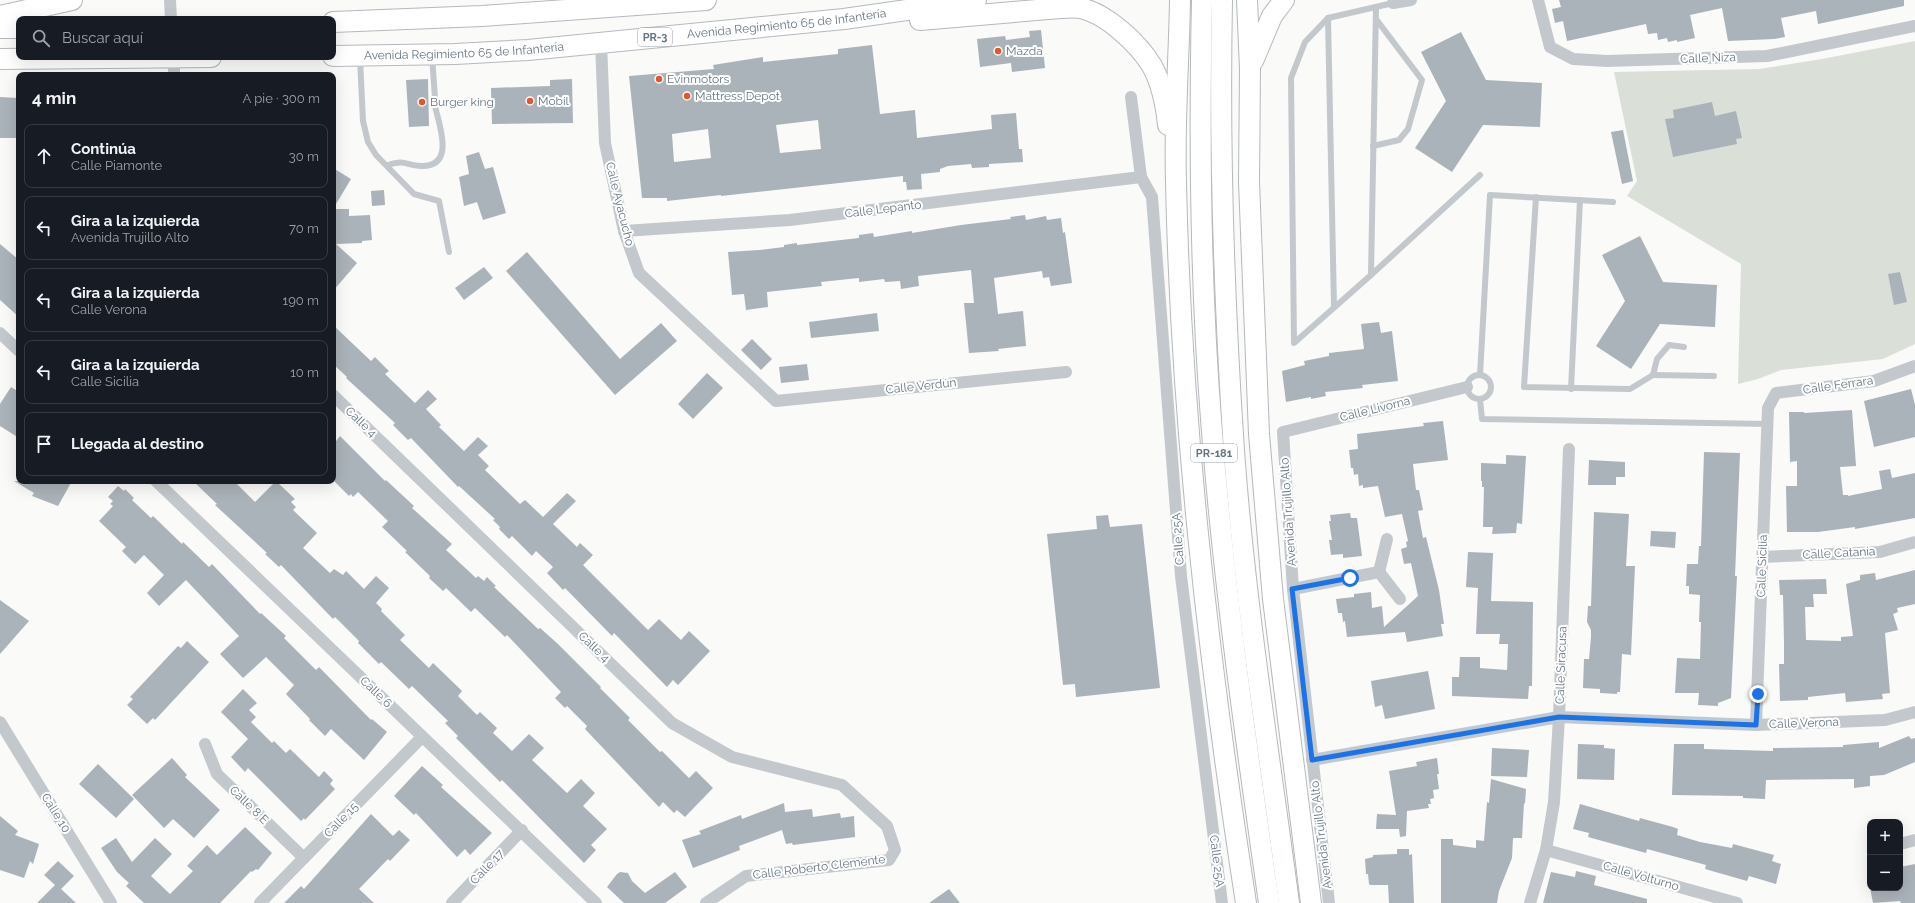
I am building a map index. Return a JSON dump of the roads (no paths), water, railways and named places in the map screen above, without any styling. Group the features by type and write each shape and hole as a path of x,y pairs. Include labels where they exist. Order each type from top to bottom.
{"highway":[{"path":"0,16 72,0"},
{"path":"336,22 482,16 706,0"},
{"name":"Avenida Regimiento 65 de Infantería","path":"336,56 432,55 528,50 844,19 976,0"},
{"path":"1180,0 1176,181 1183,339 1196,522 1211,659 1246,903"},
{"name":"PR-181","path":"1202,0 1200,150 1201,227 1210,417 1228,602 1269,903"},
{"name":"PR-181","path":"1222,0 1222,234 1234,452 1247,577 1289,903"},
{"path":"1248,0 1250,69 1249,182 1259,434 1273,599 1311,903"},
{"path":"1250,69 1272,16 1284,0"},
{"path":"844,19 926,20 1060,8 1080,8 1106,19 1134,44 1151,66 1166,104 1171,155 1176,181"},
{"path":"0,28 16,28"},
{"path":"0,59 16,59"}],"street":[{"path":"170,0 171,16"},
{"path":"1393,4 1411,0"},
{"name":"Calle Niza","path":"1538,0 1550,47 1573,59 1607,61 1767,56 1915,26"},
{"name":"Calle Ayacucho","path":"601,43 605,143 624,231 639,273 776,401"},
{"path":"174,60 174,72"},
{"path":"1131,97 1141,177"},
{"name":"Calle Lepanto","path":"624,231 790,220 1141,177"},
{"name":"Calle 25A","path":"1141,177 1152,197 1181,576 1222,903"},
{"path":"0,333 16,347"},
{"name":"Calle Ferrara","path":"1768,408 1776,394 1874,381 1915,366"},
{"name":"Calle Verdún","path":"776,401 1066,372"},
{"name":"Calle Livorna","path":"1283,432 1467,387"},
{"name":"Calle 4","path":"336,398 672,723 732,757 842,785 887,826 891,836"},
{"name":"Calle Sicilia","path":"1756,725 1768,408"},
{"name":"Avenida Trujillo Alto","path":"1283,432 1292,589 1329,903"},
{"name":"Calle Siracusa","path":"1530,903 1546,850 1554,802 1559,717 1569,449"},
{"name":"Calle 6","path":"159,484 422,737 522,830 596,903"},
{"path":"1379,572 1387,538"},
{"name":"Calle Catania","path":"1763,557 1880,552 1915,542"},
{"path":"1292,589 1379,572"},
{"path":"1379,572 1400,599"},
{"name":"Calle Verona","path":"1312,760 1559,717 1756,725 1885,720 1915,712"},
{"name":"Calle 10","path":"0,722 111,903"},
{"name":"Calle 15","path":"260,903 422,737"},
{"name":"Calle 8 E","path":"205,744 217,774 304,858"},
{"name":"Calle 17","path":"452,903 522,830"},
{"name":"Calle Roberto Clemente","path":"706,903 746,876 889,860 895,850 891,836"},
{"path":"1903,843 1915,840"},
{"name":"Calle Volturno","path":"1546,850 1737,903"}],"lane":[{"path":"1393,4 1328,18 1305,42 1291,78 1294,343 1372,275 1480,175"},
{"path":"1372,275 1376,7"},
{"path":"1328,18 1334,308"},
{"path":"1373,146 1399,140 1408,129 1422,80 1376,19"},
{"path":"360,55 363,121 368,142 376,155 388,165 414,194 439,201 449,252"},
{"path":"432,55 435,98"},
{"path":"388,165 401,161 422,166 435,163 441,158 443,147 435,106"},
{"path":"1480,375 1490,194 1613,202"},
{"path":"1536,197 1524,387 1630,389 1653,375 1714,376"},
{"path":"1571,389 1580,200"},
{"path":"1653,375 1657,359 1669,345 1684,347"},
{"path":"1476,375 1480,375 1488,378 1491,389 1488,396 1480,399 1472,397 1467,387 1469,380 1476,375"},
{"path":"1480,399 1482,419 1768,424"}],"place":[{"name":"Mazda","path":"998,51"},
{"name":"Evinmotors","path":"659,79"},
{"name":"Mattress Depot","path":"687,96"},
{"name":"Mobil","path":"530,101"},
{"name":"Burger king","path":"422,102"}]}
